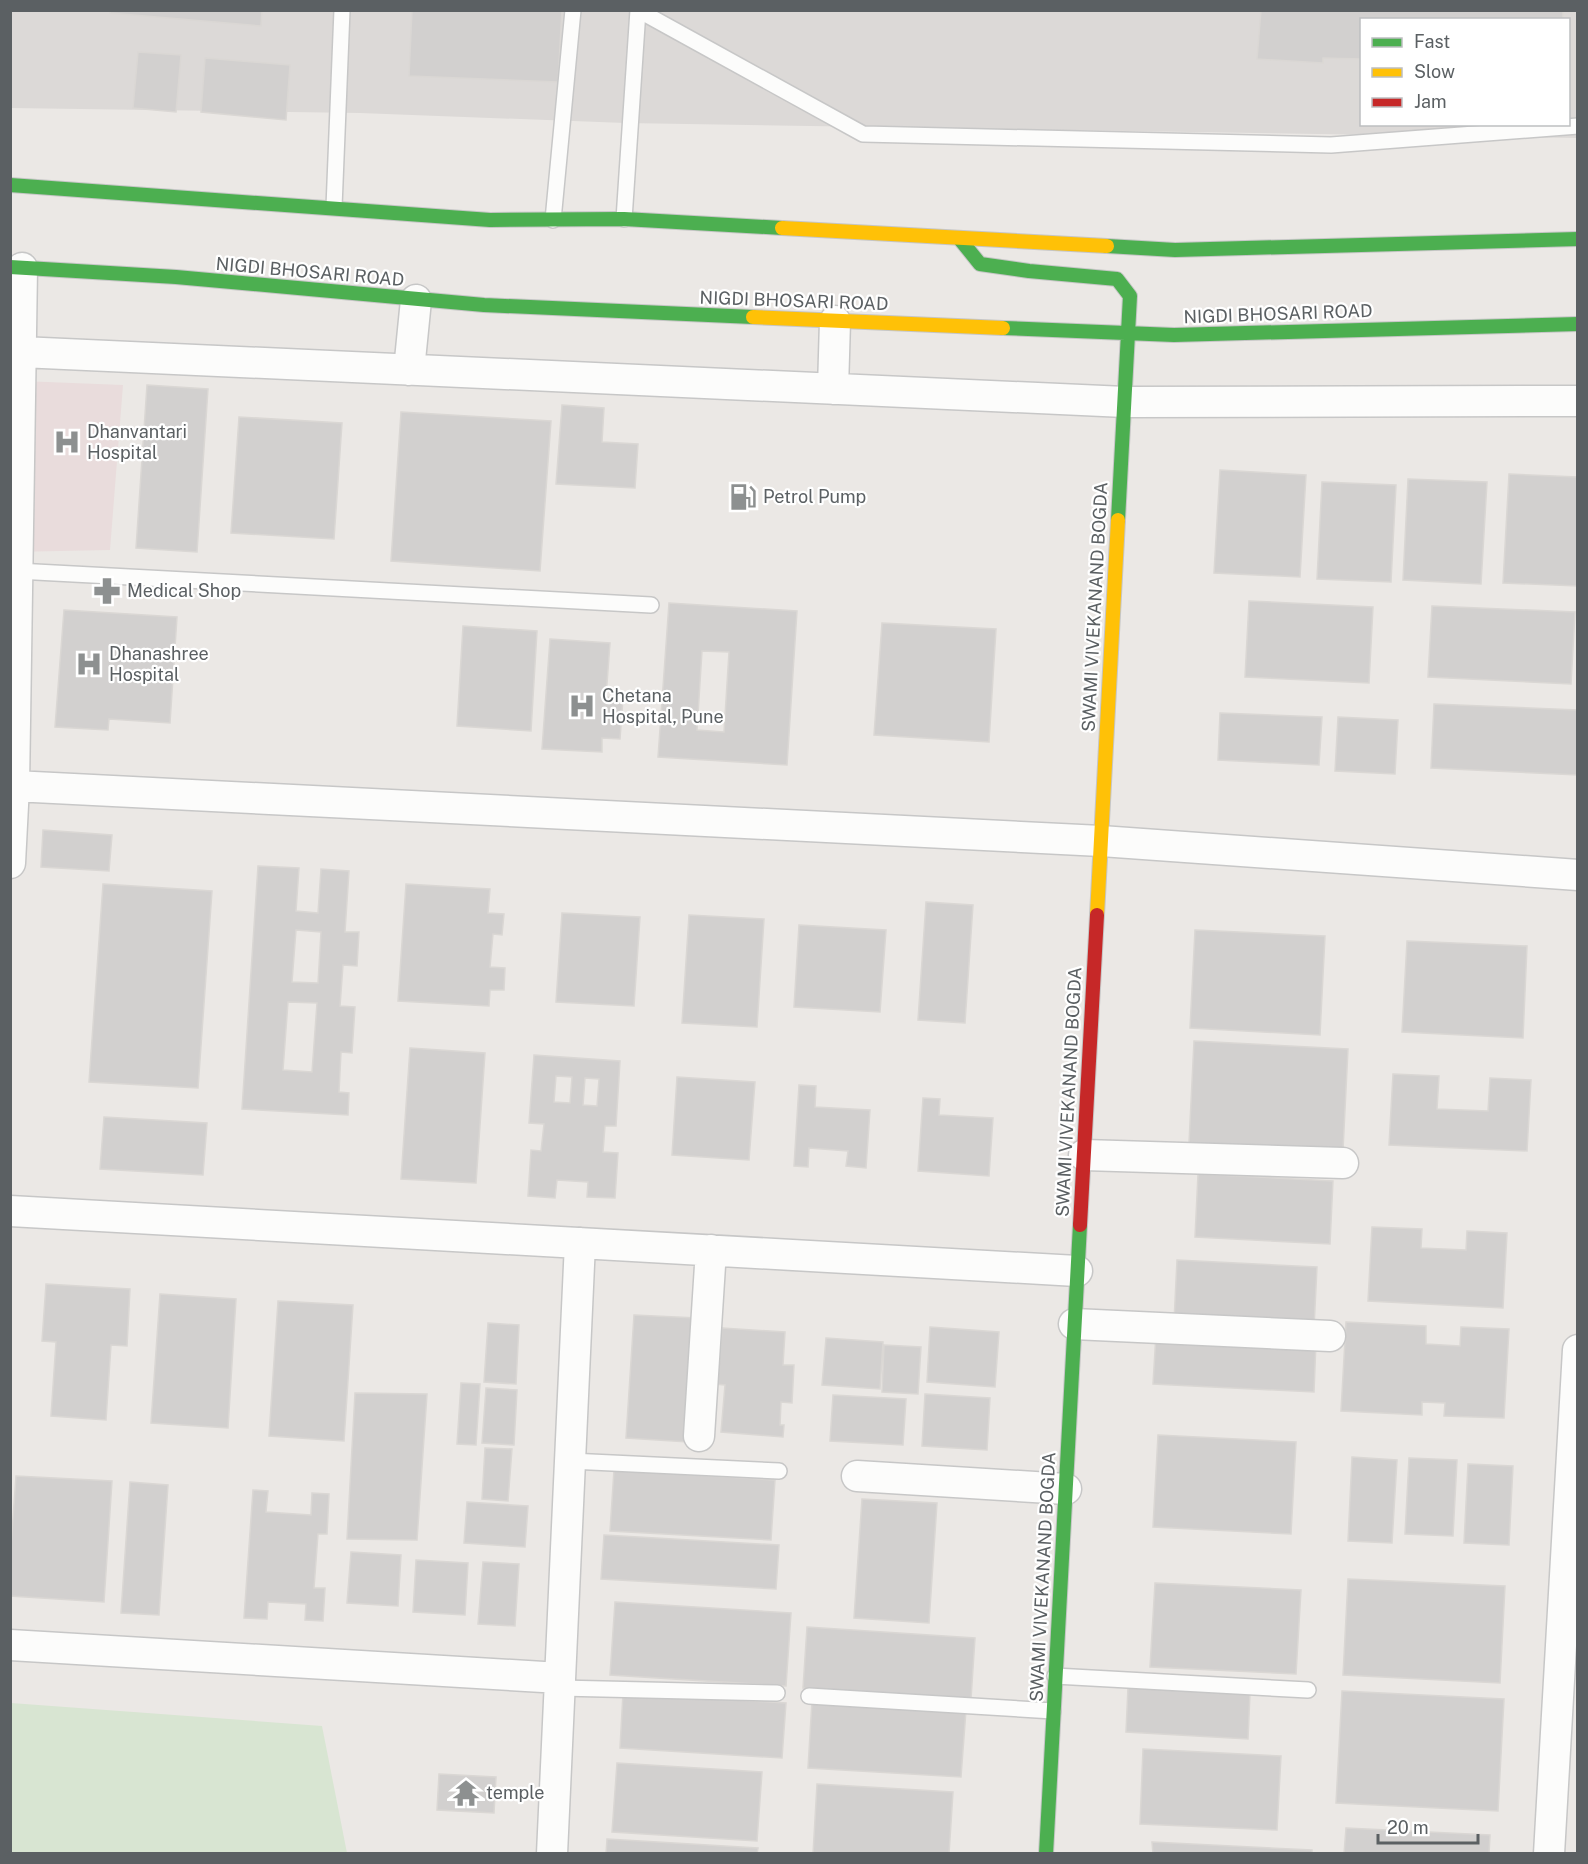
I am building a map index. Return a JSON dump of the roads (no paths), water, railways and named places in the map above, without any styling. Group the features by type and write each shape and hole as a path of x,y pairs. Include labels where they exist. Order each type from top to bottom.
{"main road":[{"path":"10,185 490,220 624,219 1175,250 1578,239"},
{"name":"SWAMI VIVEKANAND BOGDA","path":"959,238 980,264 1117,279 1130,296 1046,1854"},
{"name":"NIGDI BHOSARI ROAD","path":"16,267 176,277 496,306 1174,335 1578,324"}],"street":[{"path":"10,863 14,786 21,352 16,267"},
{"path":"409,370 416,300"},
{"path":"833,389 835,321"},
{"path":"21,352 1125,402 1578,401"},
{"path":"14,786 1101,841 1578,875"},
{"path":"1084,1155 1343,1163"},
{"path":"10,1211 1077,1271"},
{"path":"552,1854 580,1243"},
{"path":"699,1436 711,1250"},
{"path":"1074,1324 1330,1336"},
{"path":"1549,1854 1567,1700 1578,1350"},
{"path":"857,1476 1066,1489"},
{"path":"10,1645 560,1683"}],"lane":[{"path":"334,207 342,10"},
{"path":"553,220 573,10"},
{"path":"624,219 638,10 863,134 1331,145 1578,126"},
{"path":"17,571 651,605"},
{"path":"570,1461 779,1471"},
{"path":"1055,1676 1308,1690"},
{"path":"560,1683 777,1693"},
{"path":"809,1696 1053,1711"}],"place":[{"name":"Dhanvantari Hospital","path":"67,442"},
{"name":"Petrol Pump","path":"743,497"},
{"name":"Medical Shop","path":"107,591"},
{"name":"Dhanashree Hospital","path":"89,664"},
{"name":"Chetana Hospital, Pune","path":"582,706"},
{"name":"temple","path":"466,1793"}]}
